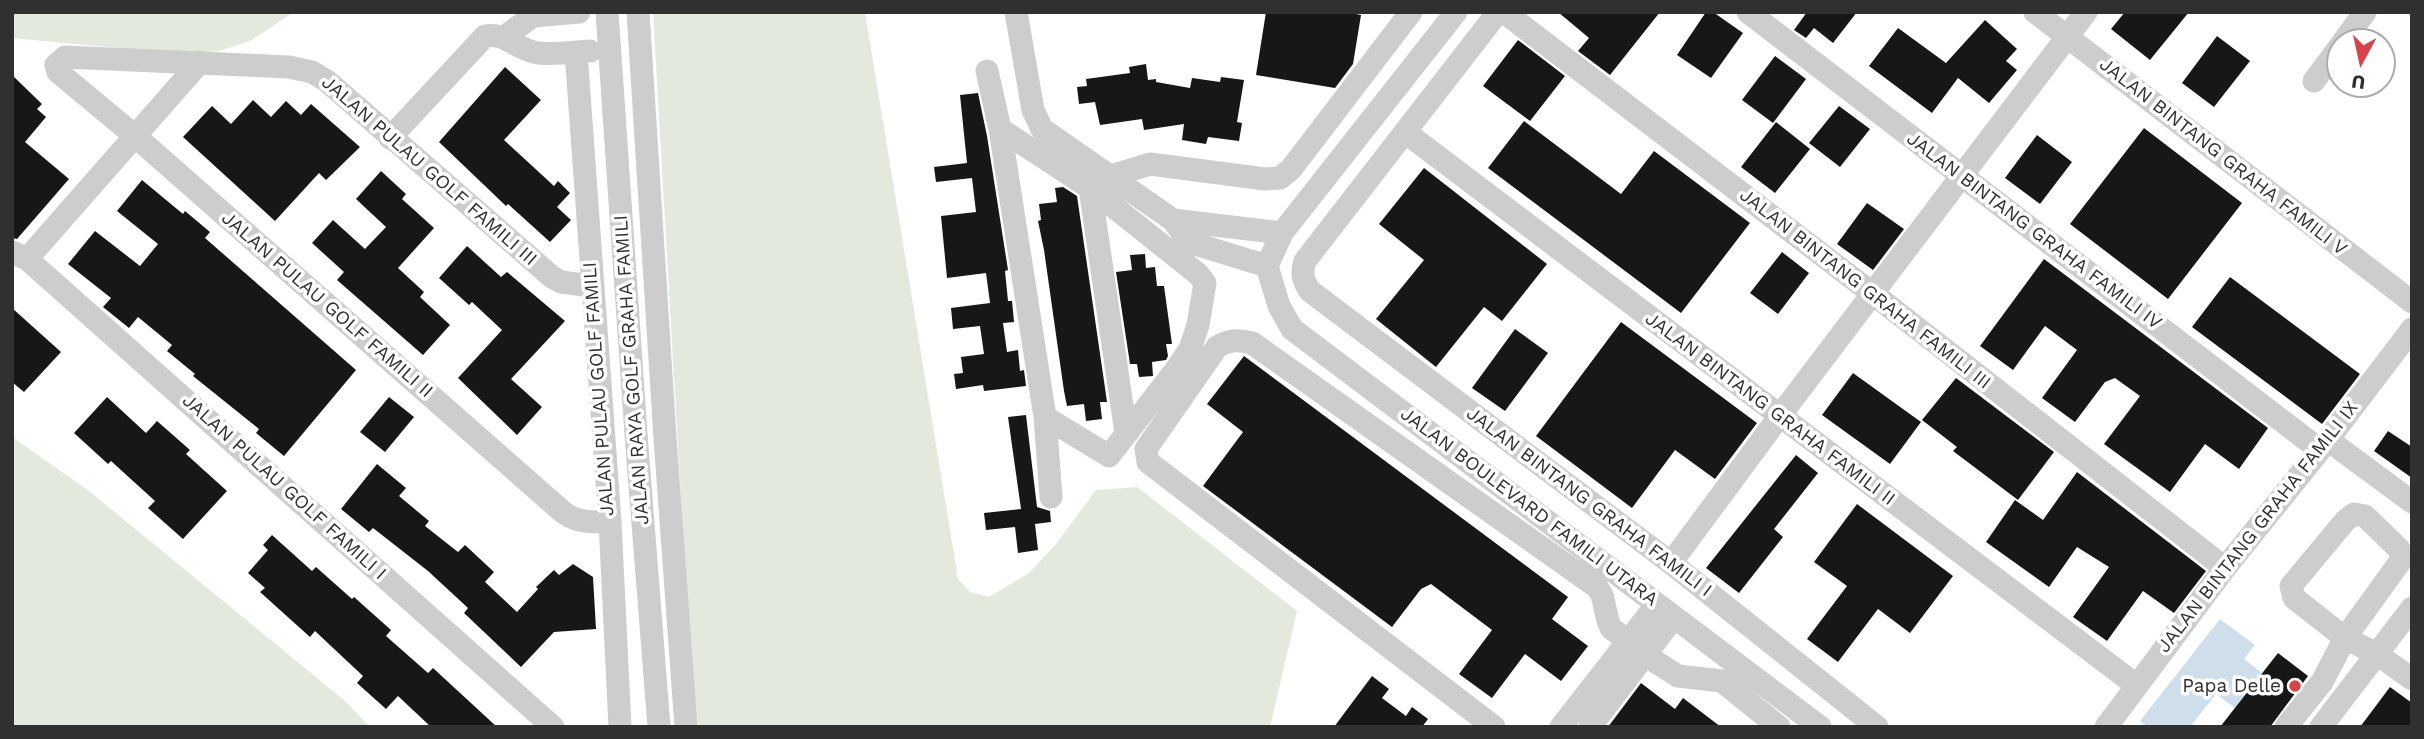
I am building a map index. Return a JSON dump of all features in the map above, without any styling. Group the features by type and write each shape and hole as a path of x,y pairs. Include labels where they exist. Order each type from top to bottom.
{"street":[{"path":"504,37 533,16 579,12"},
{"path":"589,12 607,12"},
{"name":"JALAN RAYA GOLF GRAHA FAMILI","path":"607,12 659,727"},
{"name":"JALAN RAYA GOLF GRAHA FAMILI","path":"638,12 686,727"},
{"path":"1016,12 1033,110 1042,129 1173,220 1192,243 1267,266 1282,233 1456,12"},
{"path":"1111,176 1150,164 1265,179 1280,178 1291,169 1411,12"},
{"path":"1405,132 1498,12"},
{"name":"JALAN BINTANG GRAHA FAMILI III","path":"1504,12 1872,293 2225,568"},
{"name":"JALAN BINTANG GRAHA FAMILI IV","path":"1748,12 1961,175 2324,445 2412,502"},
{"name":"JALAN BINTANG GRAHA FAMILI V","path":"2035,12 2412,302"},
{"path":"1671,563 2086,12"},
{"path":"2353,28 2365,12"},
{"path":"390,138 485,36 494,34 504,37 535,53 609,50"},
{"name":"JALAN PULAU GOLF FAMILI","path":"576,52 610,522 620,727"},
{"name":"JALAN PULAU GOLF FAMILI III","path":"56,65 65,57 289,67 312,72 327,81 552,277 561,282 591,286"},
{"path":"20,256 135,136 200,62"},
{"name":"JALAN PULAU GOLF FAMILI II","path":"56,65 58,72 135,136 564,513 582,522 610,522"},
{"path":"2314,81 2326,65"},
{"path":"988,71 1000,129 1045,417 1051,497"},
{"path":"1000,129 1090,188 1187,263 1205,283"},
{"name":"JALAN BINTANG GRAHA FAMILI I","path":"1405,132 1305,261 1303,276 1310,291 1671,563 1877,727"},
{"name":"JALAN BINTANG GRAHA FAMILI II","path":"1405,132 2136,685"},
{"path":"1090,188 1126,433"},
{"path":"1173,220 1282,233"},
{"path":"1045,417 1109,456 1190,349 1198,325 1205,283 1229,255"},
{"name":"JALAN PULAU GOLF FAMILI I","path":"20,256 553,727"},
{"name":"JALAN BOULEVARD FAMILI UTARA","path":"1267,266 1279,306 1292,329 1820,727"},
{"name":"JALAN BINTANG GRAHA FAMILI IX","path":"2106,727 2225,568 2324,445 2412,329"},
{"path":"1494,727 1148,462 1146,449 1217,347 1224,342 1238,340 1252,343 1597,587 1602,595 1611,628 1636,648 1674,675 1722,681 1779,727"},
{"path":"2286,727 2322,682 2345,638 2402,559 2399,549 2365,516 2354,514 2345,521 2291,586 2291,592 2294,598 2345,638 2377,654 2412,680"},
{"path":"2321,727 2412,608"},
{"path":"1561,727 1636,648 1665,610"},
{"path":"1591,727 1636,648"}],"shaded area":[{"path":"12,12 294,12 250,41 219,51 181,54 12,38"},
{"path":"653,12 865,12 958,579 970,592 989,597 1029,573 1056,544 1096,490 1137,487 1297,611 1270,727 694,727"},
{"path":"12,437 89,491 345,701 370,727 12,727"}],"water":[{"path":"2220,619 2255,645 2244,659 2262,673 2235,708 2216,694 2190,727 2148,727 2140,721"}],"building":[{"path":"1266,12 1346,12 1361,15 1353,64 1335,88 1256,75"},
{"path":"1558,12 1660,12 1610,75 1578,51 1589,38"},
{"path":"1706,12 1713,12 1743,33 1711,78 1677,55"},
{"path":"1807,12 1857,12 1833,43 1814,28 1806,38 1794,30"},
{"path":"2125,12 2189,12 2150,60 2111,29"},
{"path":"1985,20 2017,49 2006,61 2017,70 1989,103 1958,78 1932,113 1869,66 1898,28 1946,63"},
{"path":"2217,36 2250,61 2214,107 2182,83"},
{"path":"1518,40 1565,76 1530,121 1483,86"},
{"path":"1775,56 1806,79 1773,123 1742,100"},
{"path":"1146,64 1148,80 1156,79 1156,82 1190,88 1192,78 1220,82 1221,77 1244,80 1237,122 1242,123 1239,141 1208,137 1206,144 1182,140 1184,124 1144,130 1142,119 1100,125 1095,102 1079,104 1077,87 1087,86 1086,79 1130,73 1129,67"},
{"path":"505,67 541,100 504,140 554,186 558,181 570,193 557,207 571,220 550,242 508,204 506,206 439,142"},
{"path":"12,75 42,104 37,109 46,117 25,142 69,179 17,239 12,238"},
{"path":"978,93 1008,270 1005,271 1008,301 1012,301 1014,322 1003,323 1007,352 1018,350 1020,371 1024,370 1026,386 984,391 983,385 956,389 954,374 963,373 961,357 984,354 980,326 953,329 951,308 990,303 986,273 947,278 941,216 976,212 972,178 936,182 934,167 967,163 960,95"},
{"path":"253,100 271,117 286,101 301,115 311,104 360,147 326,180 319,173 275,221 183,137 212,106 231,124"},
{"path":"1839,106 1870,129 1840,167 1809,143"},
{"path":"1524,121 1621,194 1654,151 1750,223 1681,313 1488,168"},
{"path":"1776,122 1810,149 1775,193 1741,167"},
{"path":"2144,128 2242,203 2168,299 2070,224"},
{"path":"2037,135 2072,162 2040,204 2005,178"},
{"path":"1424,168 1547,264 1502,321 1484,307 1436,367 1376,319 1424,260 1379,224"},
{"path":"381,171 406,194 402,199 434,228 398,268 424,292 420,297 450,325 423,355 337,280 344,272 312,243 333,220 365,249 386,227 356,199"},
{"path":"142,180 183,214 185,211 210,232 205,238 356,370 284,456 256,433 259,429 193,376 195,374 167,351 172,345 138,317 129,328 103,307 111,298 68,264 95,231 140,266 158,244 117,211"},
{"path":"1063,187 1077,196 1107,402 1100,402 1102,419 1086,421 1084,404 1067,406 1064,391 1038,221 1041,220 1039,204 1057,202 1055,188"},
{"path":"1867,203 1904,229 1873,270 1837,244"},
{"path":"467,246 501,277 507,272 565,321 511,379 542,407 517,435 458,378 502,330 472,302 469,305 439,278"},
{"path":"1782,252 1809,273 1778,314 1750,293"},
{"path":"1145,254 1146,268 1155,267 1157,286 1164,286 1172,344 1166,344 1166,360 1152,362 1153,376 1139,377 1137,364 1130,364 1116,272 1132,270 1130,255"},
{"path":"2044,259 2268,428 2239,469 2205,444 2170,492 2104,444 2140,396 2115,378 2105,382 2075,422 2042,398 2077,350 2045,326 2013,370 1980,346"},
{"path":"2230,277 2360,374 2322,424 2192,327"},
{"path":"12,308 61,352 24,392 12,382"},
{"path":"1621,322 1757,423 1715,479 1675,450 1632,508 1536,436"},
{"path":"1515,329 1548,353 1505,411 1472,388"},
{"path":"1244,356 1568,597 1552,619 1588,646 1561,681 1525,654 1492,698 1459,674 1492,630 1431,584 1421,589 1392,627 1203,486 1243,432 1207,404"},
{"path":"1853,373 1921,422 1890,464 1822,415"},
{"path":"1956,378 2054,452 2018,500 1953,451 1957,447 1922,420"},
{"path":"107,397 146,433 157,421 190,450 186,454 227,491 183,539 148,508 155,501 111,461 108,464 74,433"},
{"path":"389,397 414,417 385,452 360,432"},
{"path":"1026,415 1037,507 1050,511 1051,522 1035,524 1038,550 1018,553 1015,527 986,530 984,513 1021,509 1008,417"},
{"path":"2388,431 2412,447 2412,478 2374,451"},
{"path":"1796,455 1818,473 1774,529 1783,537 1739,593 1706,568"},
{"path":"377,464 406,488 399,496 429,521 425,526 458,552 465,545 494,572 485,582 517,612 538,589 536,587 554,570 559,575 573,564 593,577 596,629 554,632 521,667 464,613 468,608 428,571 373,528 369,532 341,509"},
{"path":"2077,472 2206,571 2174,613 2143,591 2107,641 2073,617 2109,567 2077,547 2049,587 1986,542 2015,500 2043,520"},
{"path":"1857,504 1953,576 1910,633 1878,609 1838,662 1807,639 1847,586 1814,562"},
{"path":"272,535 312,571 316,567 352,599 354,597 391,630 386,636 428,673 433,668 497,727 431,727 398,696 386,709 357,683 363,676 315,631 310,637 260,592 265,588 248,573 268,550 263,545"},
{"path":"2278,653 2308,676 2270,727 2220,727"},
{"path":"1372,676 1389,689 1382,698 1406,716 1412,707 1428,719 1422,727 1334,727"},
{"path":"1641,683 1675,709 1683,698 1721,727 1608,727"},
{"path":"2390,687 2412,703 2412,727 2360,727"}],"place":[{"name":"Papa Delle","path":"2295,686"}]}
